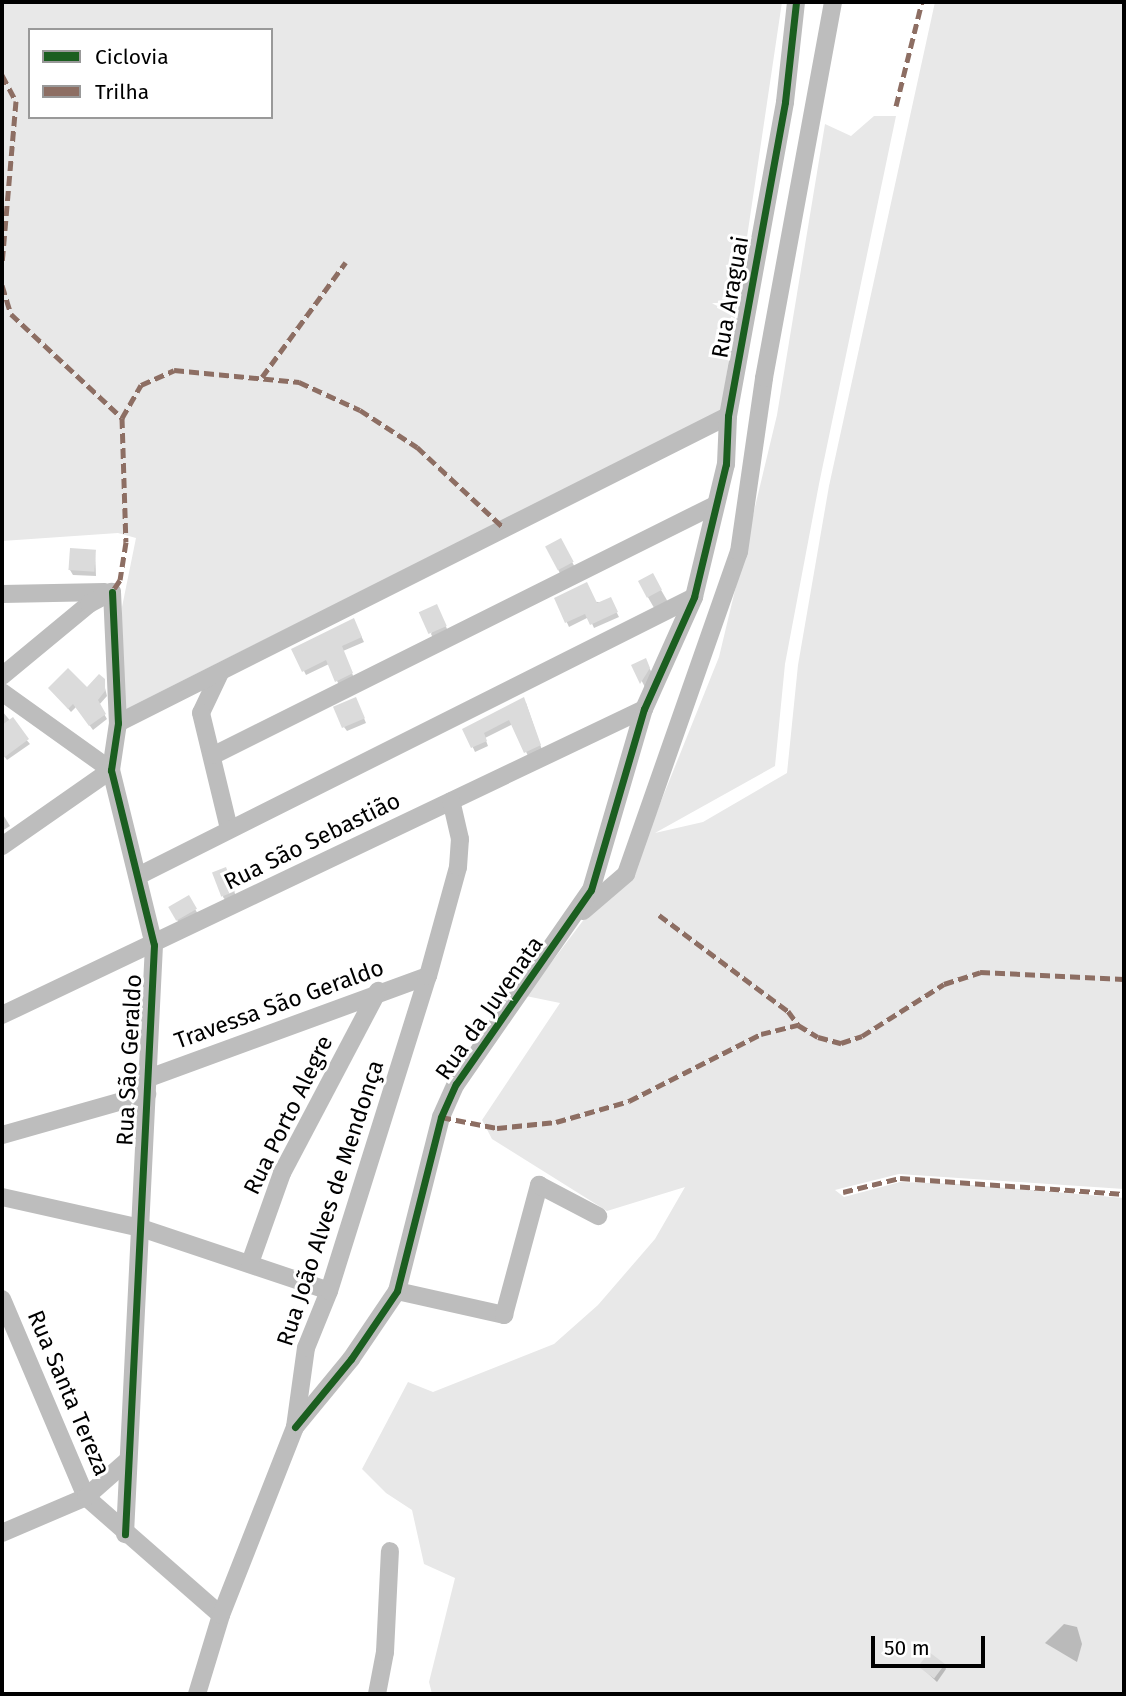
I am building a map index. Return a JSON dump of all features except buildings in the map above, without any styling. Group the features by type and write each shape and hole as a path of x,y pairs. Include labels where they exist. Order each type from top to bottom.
{"street":[{"name":"Rua Araguai","path":"694,597 726,464 728,416 785,102 796,2"},
{"path":"577,914 626,874 738,552 764,378 833,2"},
{"path":"118,723 728,416"},
{"path":"214,755 715,506"},
{"path":"2,594 112,592"},
{"path":"2,676 89,604 112,592"},
{"name":"Rua São Geraldo","path":"112,592 118,723 111,769 154,945 125,1534"},
{"path":"138,876 694,597"},
{"name":"Rua da Juvenata","path":"295,1427 351,1359 397,1291 441,1117 451,1095 591,890 644,709 694,597"},
{"path":"219,673 201,713 214,755 229,829"},
{"path":"2,692 111,769 2,846"},
{"name":"Rua São Sebastião","path":"2,1015 154,945 644,709"},
{"name":"Rua João Alves de Mendonça","path":"197,1694 221,1615 295,1427 306,1348 329,1292 428,976 458,867 460,839 451,801"},
{"name":"Travessa São Geraldo","path":"2,1135 146,1087 378,991 428,976"},
{"name":"Rua Porto Alegre","path":"250,1263 282,1173 378,991"},
{"path":"397,1291 504,1315 539,1185 598,1216"},
{"path":"2,1198 141,1228 329,1292"},
{"name":"Rua Santa Tereza","path":"2,1298 86,1497 125,1534 221,1615"},
{"path":"2,1533 86,1497 128,1460"},
{"path":"377,1694 385,1652 390,1551"}],"shaded area":[{"path":"2,2 782,2 721,412 122,711 122,607 136,538 118,533 2,541"},
{"path":"935,2 1124,2 1124,1189 899,1174 835,1190 844,1197 900,1182 960,1184 1124,1198 1124,1694 432,1694 429,1682 455,1578 424,1564 412,1510 386,1493 362,1469 408,1382 433,1392 554,1344 598,1305 655,1239 685,1187 607,1211 492,1139 482,1120 560,1003 526,996 585,918 631,876 719,657 777,415 825,124 851,136 874,116 896,116 819,484 785,664 775,766 655,833 703,822 787,773 798,665 829,486"},
{"path":"1064,1624 1077,1627 1082,1644 1077,1662 1045,1643"}],"marked path":[{"path":"896,106 922,2"},
{"path":"2,75 16,101 2,263"},
{"path":"262,377 346,262"},
{"path":"2,285 11,314 122,418 126,542 120,580 112,592"},
{"path":"122,418 141,385 174,370 299,382 360,410 417,447 504,528"},
{"path":"659,915 788,1011 798,1025"},
{"path":"441,1117 497,1128 556,1122 629,1101 761,1034 798,1025 818,1037 841,1043 862,1036 944,984 980,972 1124,979"},
{"path":"843,1192 900,1178 1124,1194"}],"cycle path":[{"path":"295,1427 351,1359 397,1291 441,1117 456,1084 591,890 644,709 694,597 726,464 728,416 785,102 796,2"},
{"path":"112,592 118,723 111,770 154,945 125,1534"}]}
